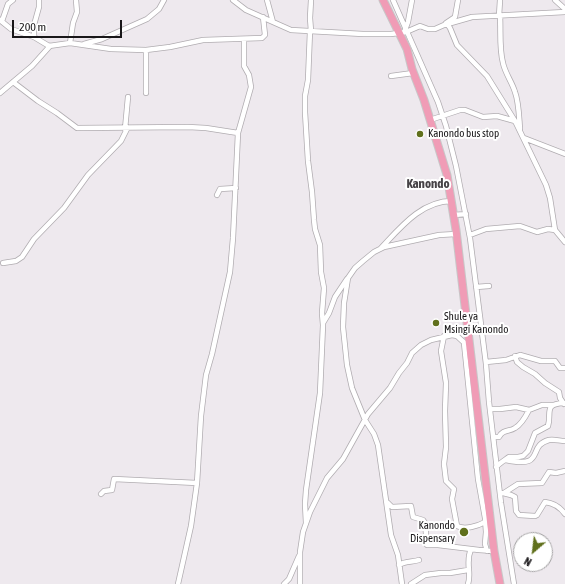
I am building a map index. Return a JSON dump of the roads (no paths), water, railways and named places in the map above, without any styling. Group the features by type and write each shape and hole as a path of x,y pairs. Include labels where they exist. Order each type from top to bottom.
{"highway":[{"path":"384,0 403,31 406,50 413,73 430,120 447,175 454,215 467,345 491,551 500,584"}],"street":[{"path":"13,0 8,4 1,21 11,29 34,37 50,46 70,43 111,49 146,50 203,40 262,38 264,37 263,17"},
{"path":"34,37 34,25 39,7 38,0"},
{"path":"70,43 72,23 77,12 76,0"},
{"path":"83,44 102,39 147,19 160,9 164,0"},
{"path":"233,0 246,10 291,30 385,35 417,27 431,29 472,17 565,10"},
{"path":"267,0 273,22"},
{"path":"306,523 306,490 320,393 324,288 321,272 320,245 314,220 305,112 305,96 308,80 311,0"},
{"path":"393,0 403,31 428,80 443,116 456,166 466,214 486,362 496,467 514,584"},
{"path":"403,31 408,22 412,0"},
{"path":"445,24 455,17 458,0"},
{"path":"500,0 499,16 503,62 506,73 515,90 520,130"},
{"path":"555,0 565,10"},
{"path":"445,24 450,28 458,45 487,76 520,130 549,191 555,230 565,242"},
{"path":"178,584 191,526 206,374 212,354 230,272 238,133 251,87 249,75 244,66 244,39"},
{"path":"0,93 32,66 50,46"},
{"path":"146,50 146,93"},
{"path":"391,76 413,73"},
{"path":"13,82 38,101 57,112 77,128 126,129 177,127 206,128 238,133"},
{"path":"3,263 16,261 22,257 34,239 64,208 88,175 121,141 126,129 128,97"},
{"path":"430,120 456,111 465,110 483,117 497,116 515,121"},
{"path":"524,138 565,154"},
{"path":"217,195 220,189 236,188"},
{"path":"323,323 330,313 335,297 355,268 380,249 402,225 430,205 443,201 452,201"},
{"path":"454,215 466,214"},
{"path":"470,235 486,229 520,226 537,232 548,229 555,230"},
{"path":"380,249 422,238 456,234"},
{"path":"348,278 344,302 344,347 352,388 378,445 391,535 398,555 402,584"},
{"path":"476,287 489,286"},
{"path":"441,351 444,336"},
{"path":"284,584 289,579 300,552 306,523 314,502 328,478 339,465 366,420 368,414 388,391 398,373 406,366 412,353 421,345 444,336 457,336 467,345 478,479 486,532 485,544 491,551"},
{"path":"431,340 438,345 441,351 446,383 446,451 444,464 446,481 454,489 452,499 456,525 460,528 479,525 485,522"},
{"path":"486,362 506,360 515,356 523,355 541,361 555,361 560,368 565,368"},
{"path":"490,409 516,407 530,410 542,405 564,404 560,398 559,392 523,367 517,362 515,356"},
{"path":"496,467 500,462 509,457 521,457 526,453 535,434 548,426 550,410 553,405"},
{"path":"493,437 499,437 502,432 516,427 526,417 530,410"},
{"path":"506,460 527,462 532,460 537,449 547,441 565,441"},
{"path":"501,494 518,484 542,483 549,472 556,473 565,471"},
{"path":"101,494 104,491 112,490 114,479 196,483"},
{"path":"501,494 515,497 516,511 519,515 535,516 546,502 550,502 559,507 565,514"},
{"path":"387,499 392,507 411,506 413,517 423,520 425,523 427,545 442,545 491,551"},
{"path":"468,584 470,579 468,561 471,549"},
{"path":"300,552 300,584"},
{"path":"399,565 402,563 419,560"},
{"path":"411,584 425,575 468,570"}],"place":[{"name":"Kanondo bus stop","path":"420,134"},
{"name":"Shule ya Msingi Kanondo","path":"436,323"},
{"name":"Kanondo Dispensary","path":"464,532"}],"district":[{"name":"Kanondo","path":"428,184"}]}
